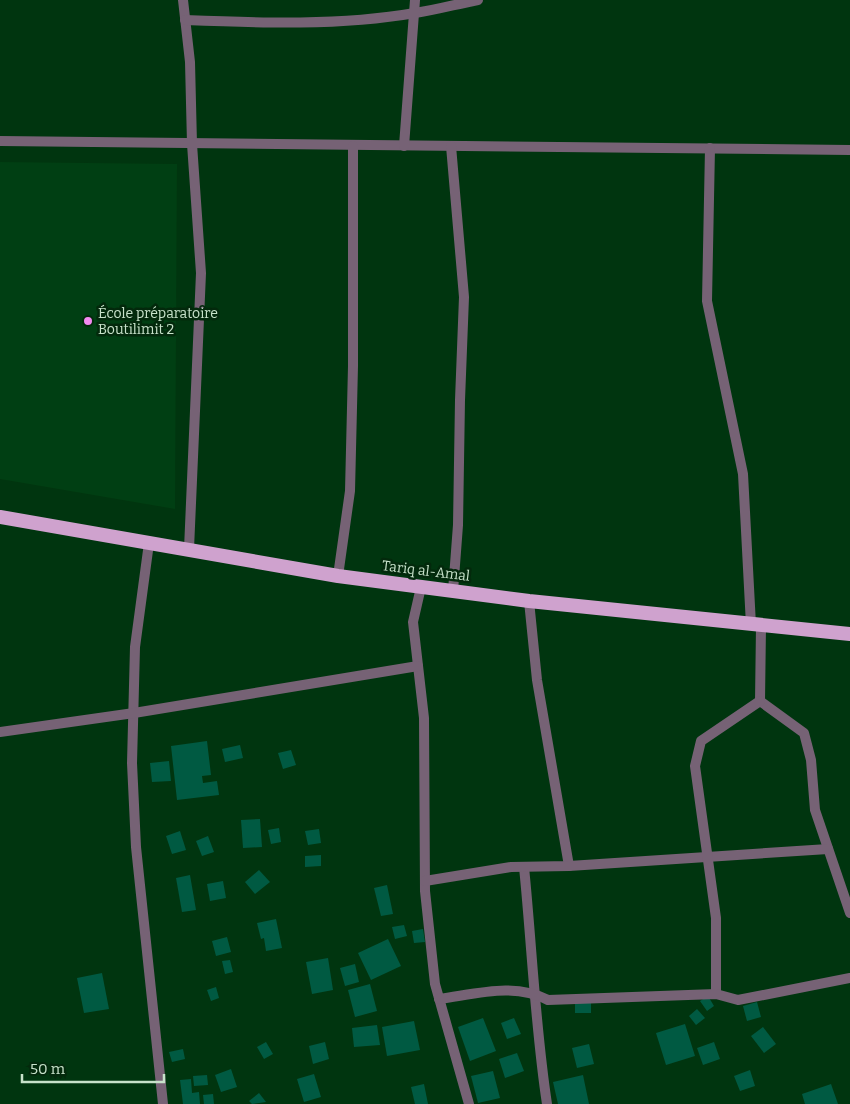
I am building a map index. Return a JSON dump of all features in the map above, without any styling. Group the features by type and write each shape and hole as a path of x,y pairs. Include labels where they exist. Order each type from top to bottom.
{"highway":[{"name":"Tariq al-Amal","path":"0,517 338,576 530,601 850,634"}],"street":[{"path":"182,0 190,62 192,144 201,273 189,549"},
{"path":"404,146 415,0"},
{"path":"185,20 258,23 344,20 414,13 478,0"},
{"path":"0,142 850,150"},
{"path":"338,576 350,490 353,356 353,146"},
{"path":"451,146 464,297 458,525 453,591"},
{"path":"710,148 707,301 743,474 756,625 760,701"},
{"path":"149,543 135,647 132,764 136,847 163,1104"},
{"path":"421,587 413,622 424,718 425,881 435,984 469,1104"},
{"path":"530,601 537,680 569,866"},
{"path":"0,732 134,713 418,666"},
{"path":"760,701 804,733 811,760 815,810 850,913"},
{"path":"716,994 716,918 695,766 701,741 760,701"},
{"path":"425,881 524,868 828,849"},
{"path":"524,868 533,951 533,992 547,1104"},
{"path":"439,999 507,989 533,992 548,1000 716,994 738,1000 850,978"}],"shaded area":[{"name":"École préparatoire Boutilimit 2","path":"0,162 177,164 175,509 0,479"}],"building":[{"path":"207,741 211,775 202,776 203,783 217,781 219,795 177,800 171,746"},
{"path":"240,745 243,758 225,762 222,749"},
{"path":"291,750 296,765 283,769 278,753"},
{"path":"169,761 171,781 152,782 150,763"},
{"path":"260,819 262,847 243,848 241,820"},
{"path":"279,828 281,842 271,844 268,830"},
{"path":"319,829 321,843 308,845 305,831"},
{"path":"180,831 186,850 172,854 166,836"},
{"path":"208,836 214,852 202,856 196,841"},
{"path":"321,855 321,866 305,867 305,856"},
{"path":"259,870 270,882 255,894 245,882"},
{"path":"190,875 196,910 182,912 176,878"},
{"path":"223,881 226,898 210,901 207,884"},
{"path":"387,885 393,914 381,916 374,888"},
{"path":"276,919 282,948 266,951 264,938 261,939 257,923"},
{"path":"404,925 407,936 395,939 392,927"},
{"path":"423,929 425,942 414,943 412,931"},
{"path":"227,937 231,952 216,956 212,941"},
{"path":"388,939 401,966 371,980 358,953"},
{"path":"328,958 333,990 312,994 306,962"},
{"path":"230,960 233,972 225,974 222,961"},
{"path":"355,964 359,982 345,986 340,968"},
{"path":"102,973 109,1009 84,1013 77,978"},
{"path":"370,984 377,1011 355,1017 348,990"},
{"path":"216,987 219,998 211,1001 207,990"},
{"path":"708,996 714,1006 707,1011 700,1001"},
{"path":"575,1002 591,1002 591,1013 575,1013"},
{"path":"757,1002 761,1017 747,1021 743,1006"},
{"path":"697,1009 705,1018 696,1025 689,1016"},
{"path":"483,1018 496,1051 470,1061 458,1027"},
{"path":"514,1018 521,1034 507,1039 501,1023"},
{"path":"414,1021 420,1050 387,1056 382,1027"},
{"path":"685,1024 695,1056 666,1065 656,1033"},
{"path":"377,1025 380,1045 354,1047 352,1028"},
{"path":"763,1027 776,1044 764,1053 751,1036"},
{"path":"266,1042 273,1054 264,1059 257,1047"},
{"path":"325,1042 329,1059 313,1064 309,1046"},
{"path":"714,1042 720,1059 703,1065 697,1048"},
{"path":"589,1044 594,1064 577,1068 572,1048"},
{"path":"183,1049 185,1059 172,1062 169,1052"},
{"path":"517,1053 524,1071 505,1078 499,1059"},
{"path":"231,1069 237,1087 221,1092 215,1075"},
{"path":"750,1070 755,1086 740,1091 734,1076"},
{"path":"493,1071 500,1098 478,1103 471,1076"},
{"path":"314,1074 321,1097 304,1102 297,1079"},
{"path":"207,1075 208,1085 194,1086 193,1076"},
{"path":"583,1075 589,1104 558,1104 553,1082"},
{"path":"191,1079 192,1093 199,1092 200,1104 183,1104 180,1080"},
{"path":"424,1084 428,1104 415,1104 411,1087"},
{"path":"831,1084 838,1104 805,1104 802,1094"},
{"path":"259,1093 266,1102 252,1104 249,1101"},
{"path":"213,1094 214,1104 204,1104 203,1095"}],"place":[{"name":"École préparatoire Boutilimit 2","path":"88,321"}]}
